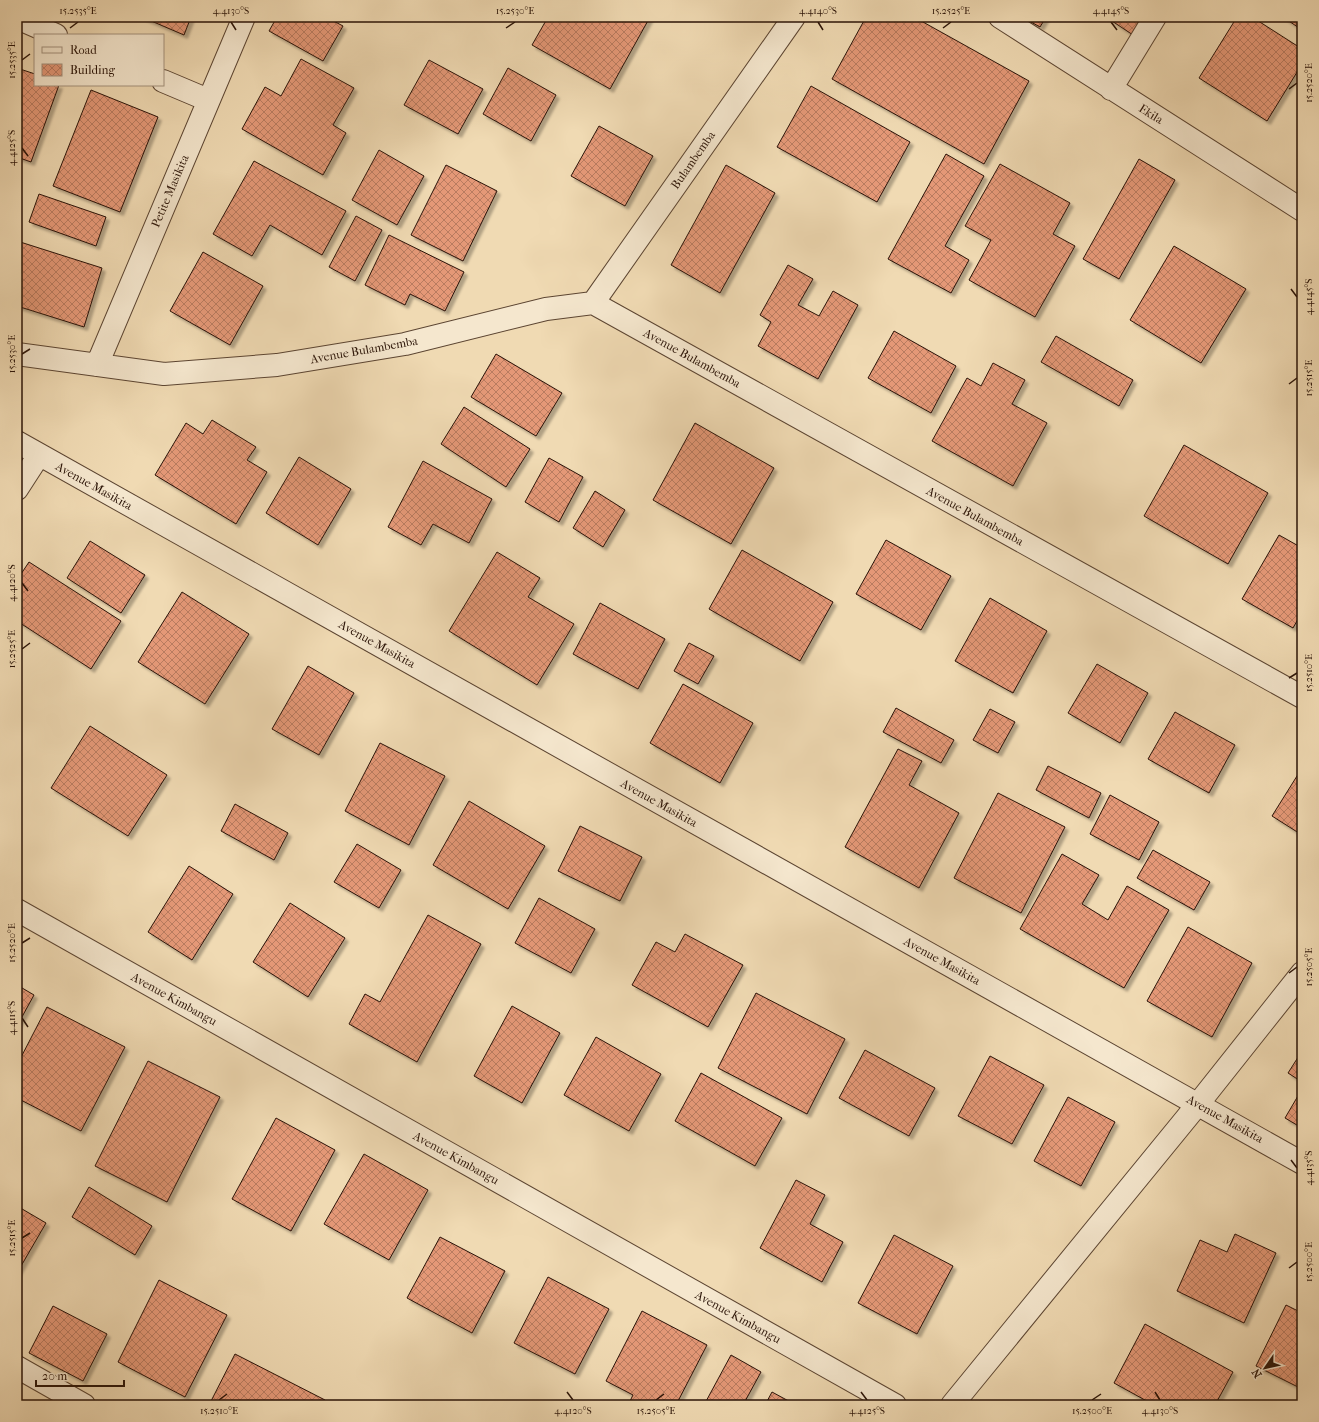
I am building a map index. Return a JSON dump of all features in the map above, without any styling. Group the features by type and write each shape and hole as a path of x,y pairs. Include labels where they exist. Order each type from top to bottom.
{"street":[{"name":"Petite Masikita","path":"97,365 244,17"},
{"name":"Bulambemba","path":"593,303 794,17"},
{"name":"Ekila","path":"1000,17 1302,210"},
{"path":"1111,89 1155,17"},
{"path":"17,18 54,34"},
{"path":"164,81 208,100"},
{"name":"Avenue Bulambemba","path":"17,354 164,374 277,365 405,344 546,309 593,303 1302,698"},
{"name":"Avenue Masikita","path":"17,442 1302,1163"},
{"path":"17,489 39,455"},
{"name":"Avenue Kimbangu","path":"17,910 895,1405"},
{"path":"952,1405 1198,1104 1302,973"},
{"path":"17,1367 84,1405"}],"building":[{"path":"142,17 191,17 184,35"},
{"path":"277,17 326,17 343,26 323,61 269,31"},
{"path":"548,17 650,17 610,89 532,45"},
{"path":"866,17 914,17 1029,81 984,164 832,79"},
{"path":"1022,17 1046,17 1040,27"},
{"path":"1106,17 1145,17 1133,35"},
{"path":"1237,17 1252,17 1302,49 1302,64 1267,121 1199,78"},
{"path":"1283,17 1302,17 1302,30"},
{"path":"301,59 354,88 333,125 346,133 323,175 242,129 265,87 281,96"},
{"path":"429,60 483,89 458,134 404,105"},
{"path":"17,68 34,74 34,86 59,86 31,162 17,157"},
{"path":"508,68 556,95 531,141 483,114"},
{"path":"811,86 910,142 877,202 777,147"},
{"path":"91,90 158,117 120,212 53,186"},
{"path":"599,126 653,156 625,206 571,176"},
{"path":"379,150 424,176 397,225 352,200"},
{"path":"946,154 984,176 945,246 969,260 951,293 888,259"},
{"path":"1139,159 1175,180 1119,279 1083,259"},
{"path":"254,161 346,211 322,255 270,225 252,256 213,234"},
{"path":"1000,164 1070,203 1053,234 1075,246 1035,317 969,280 991,240 965,226"},
{"path":"446,165 497,191 463,261 411,235"},
{"path":"726,165 775,193 720,293 671,265"},
{"path":"39,194 106,217 96,246 29,222"},
{"path":"356,216 382,230 355,281 329,267"},
{"path":"389,235 464,272 445,311 410,294 405,305 365,285"},
{"path":"17,241 102,268 84,327 17,306"},
{"path":"1174,246 1246,289 1201,363 1130,320"},
{"path":"203,252 263,286 230,345 170,311"},
{"path":"788,265 813,279 798,305 819,316 833,291 858,305 818,379 758,346 771,322 760,315"},
{"path":"894,331 956,366 931,413 868,378"},
{"path":"1056,336 1133,380 1119,406 1041,362"},
{"path":"496,354 562,393 536,436 471,397"},
{"path":"993,363 1025,380 1012,404 1047,423 1013,486 932,441 967,378 981,386"},
{"path":"464,407 530,449 506,487 441,444"},
{"path":"212,420 256,447 247,460 267,472 236,524 155,475 186,423 203,434"},
{"path":"695,423 774,468 731,544 653,500"},
{"path":"1184,445 1268,493 1228,564 1144,516"},
{"path":"299,457 351,489 318,545 266,513"},
{"path":"549,458 583,477 559,522 525,502"},
{"path":"423,461 492,499 469,543 433,524 421,545 388,527"},
{"path":"595,491 625,510 603,547 573,528"},
{"path":"1279,535 1302,548 1302,612 1293,628 1242,599"},
{"path":"886,540 951,576 921,630 856,594"},
{"path":"90,541 145,575 121,613 67,578"},
{"path":"742,550 833,602 800,661 709,609"},
{"path":"497,552 540,578 528,597 574,624 537,685 449,631"},
{"path":"29,562 121,621 91,669 17,621 17,580"},
{"path":"182,592 249,634 205,704 138,662"},
{"path":"990,598 1047,631 1013,693 955,661"},
{"path":"600,603 665,639 638,689 573,654"},
{"path":"689,643 714,656 698,684 674,671"},
{"path":"1097,664 1148,693 1120,743 1068,713"},
{"path":"308,666 354,693 319,755 272,729"},
{"path":"683,684 753,723 720,783 650,743"},
{"path":"896,708 954,740 941,763 883,732"},
{"path":"990,709 1015,722 998,753 973,740"},
{"path":"1175,712 1235,745 1209,793 1148,759"},
{"path":"90,726 167,775 128,836 51,788"},
{"path":"380,743 445,776 409,845 345,811"},
{"path":"898,749 922,761 909,785 959,813 919,888 845,847"},
{"path":"1048,766 1101,793 1089,818 1036,790"},
{"path":"1302,768 1302,835 1272,816"},
{"path":"998,793 1065,827 1021,913 954,878"},
{"path":"1110,795 1159,822 1139,860 1090,834"},
{"path":"469,801 545,846 508,909 433,865"},
{"path":"235,804 288,833 274,860 221,831"},
{"path":"580,826 642,857 620,901 558,871"},
{"path":"357,844 401,870 379,908 334,882"},
{"path":"1153,850 1210,882 1194,910 1137,878"},
{"path":"1062,854 1099,875 1082,904 1108,920 1127,886 1169,910 1124,988 1020,929"},
{"path":"189,866 233,894 192,960 148,932"},
{"path":"539,898 595,929 571,973 515,943"},
{"path":"290,903 345,938 308,997 253,962"},
{"path":"428,915 481,944 417,1062 349,1024 365,994 380,1002"},
{"path":"1188,927 1252,963 1212,1037 1147,1001"},
{"path":"685,934 743,965 708,1027 632,985 656,942 675,952"},
{"path":"17,985 34,995 17,1026"},
{"path":"756,993 845,1039 807,1114 718,1068"},
{"path":"512,1006 560,1033 522,1103 474,1076"},
{"path":"47,1007 125,1047 81,1131 17,1098 17,1065"},
{"path":"596,1037 661,1074 629,1131 564,1095"},
{"path":"865,1050 935,1088 909,1136 839,1098"},
{"path":"1302,1051 1302,1082 1288,1073"},
{"path":"990,1056 1044,1085 1012,1144 958,1116"},
{"path":"148,1061 220,1097 167,1202 95,1166"},
{"path":"701,1073 782,1118 755,1166 675,1121"},
{"path":"1302,1089 1302,1128 1285,1118"},
{"path":"1068,1097 1115,1122 1081,1186 1034,1161"},
{"path":"276,1118 335,1150 291,1231 232,1199"},
{"path":"364,1154 428,1190 389,1260 324,1224"},
{"path":"796,1180 825,1195 810,1224 843,1242 822,1282 760,1248"},
{"path":"89,1187 152,1226 135,1255 72,1217"},
{"path":"17,1206 46,1223 17,1273"},
{"path":"1235,1234 1276,1253 1244,1323 1177,1291 1200,1240 1227,1252"},
{"path":"894,1235 953,1266 917,1334 858,1303"},
{"path":"440,1237 505,1271 472,1333 407,1298"},
{"path":"548,1277 609,1309 575,1374 514,1343"},
{"path":"159,1280 227,1315 185,1397 118,1362"},
{"path":"1286,1305 1302,1313 1302,1389 1256,1366"},
{"path":"53,1306 107,1334 83,1381 29,1353"},
{"path":"642,1311 707,1345 676,1405 628,1405 633,1395 606,1381"},
{"path":"1145,1324 1233,1372 1215,1405 1154,1405 1114,1383"},
{"path":"235,1354 325,1400 323,1405 209,1405"},
{"path":"731,1355 761,1372 743,1405 704,1405"},
{"path":"772,1392 796,1405 765,1405"}]}
